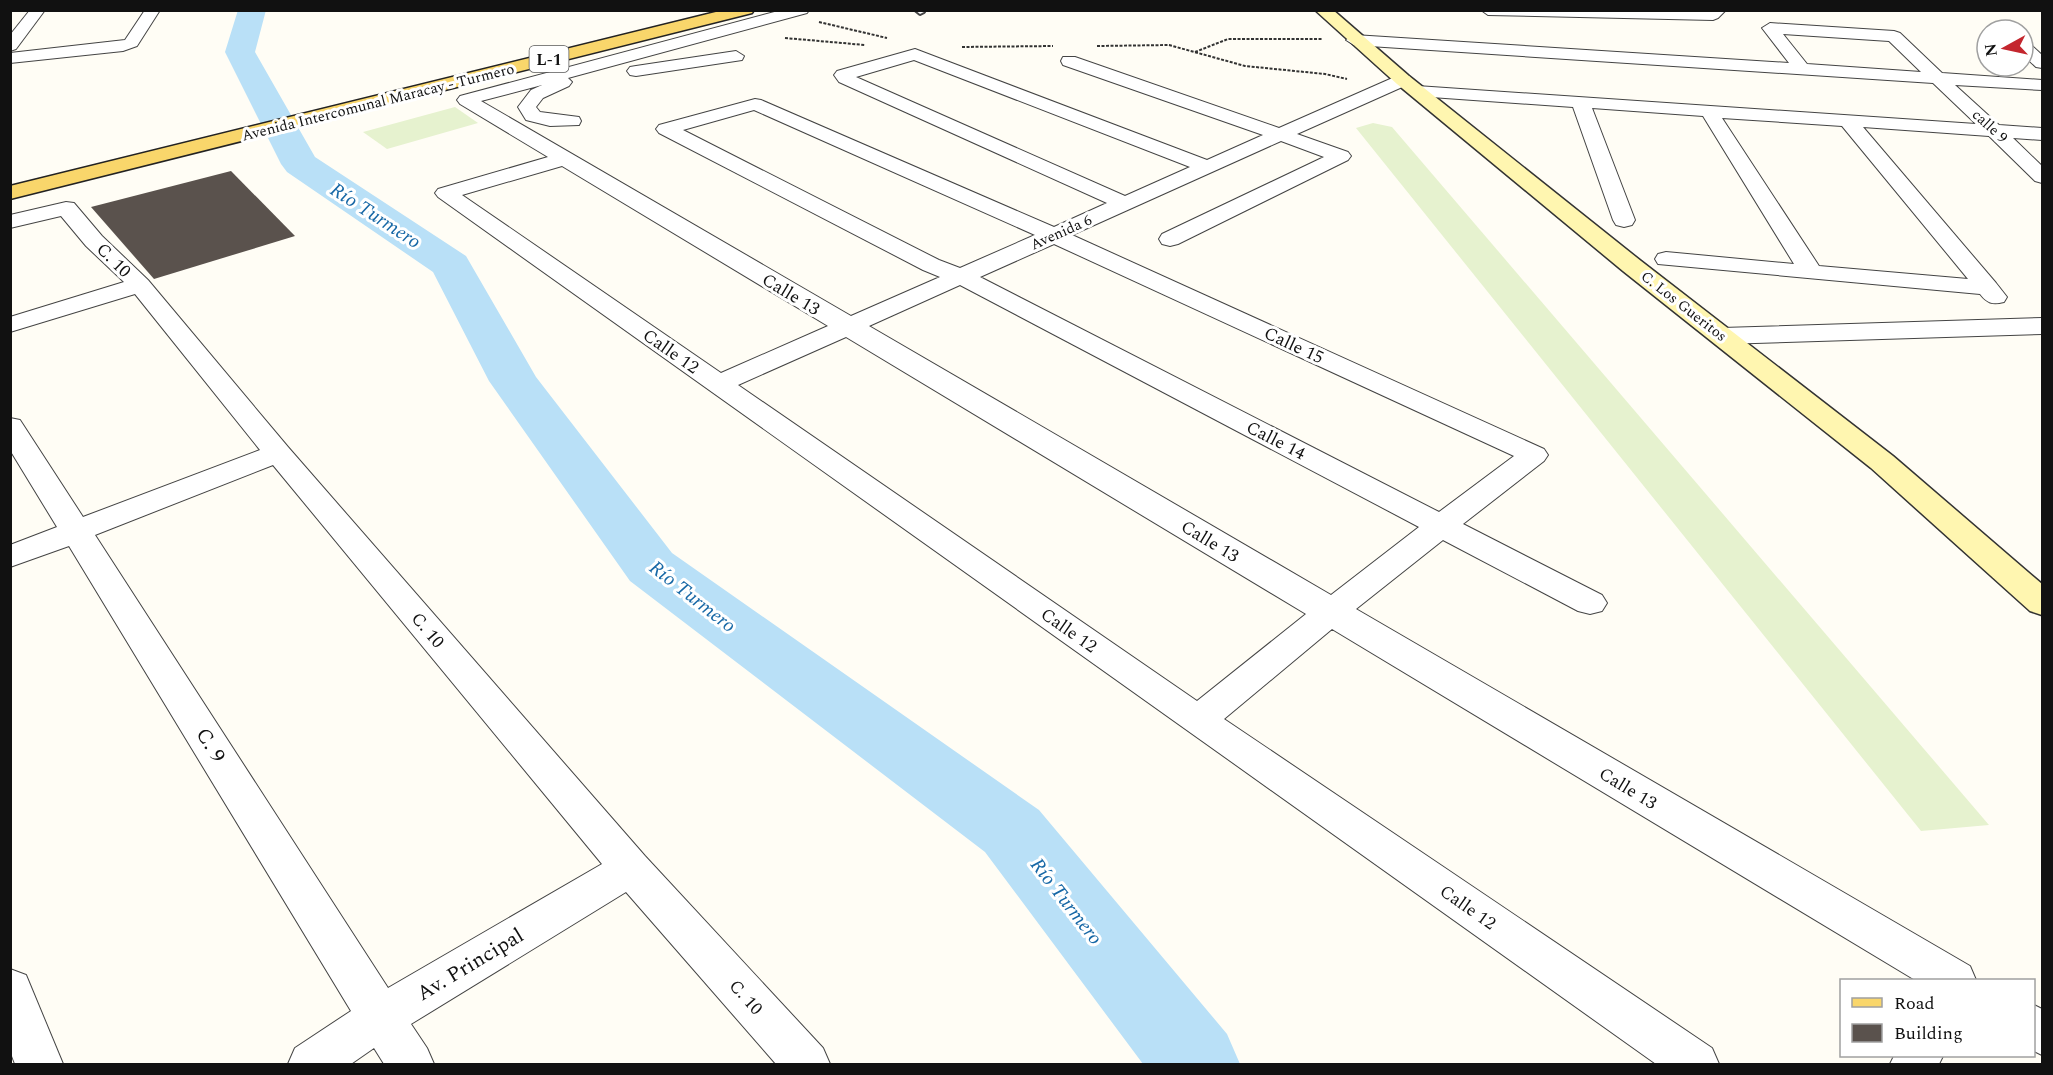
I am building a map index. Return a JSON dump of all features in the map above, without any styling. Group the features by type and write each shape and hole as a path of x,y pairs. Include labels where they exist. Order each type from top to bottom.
{"main road":[{"name":"Avenida Intercomunal Maracay - Turmero","path":"350,103 699,10"},
{"name":"Avenida Intercomunal Maracay - Turmero","path":"10,180 198,140 746,10"},
{"name":"Avenida Intercomunal Maracay - Turmero","path":"10,193 198,140"}],"street":[{"path":"10,45 38,10"},
{"path":"10,58 123,46 131,43 153,10"},
{"name":"C. Los Gueritos","path":"1323,10 1354,40 1410,86 1882,462 2035,589"},
{"path":"1488,10 1713,15 1719,10"},
{"path":"641,52 796,12"},
{"path":"1555,42 1549,19 1657,23 1681,61"},
{"name":"calle 9","path":"1802,69 1770,28 1894,36 1935,78 1997,131 2043,177"},
{"path":"1354,40 1441,38 1555,42 1681,61 2043,85"},
{"path":"641,52 657,68"},
{"name":"Calle 13","path":"641,52 466,100 1951,979"},
{"path":"1124,203 845,78 843,75 915,54 1207,167"},
{"path":"572,121 550,120 533,116 527,107 544,90 573,79 736,56"},
{"path":"1069,61 1341,156 1170,238"},
{"path":"1410,86 1581,104 2043,134"},
{"name":"Avenida 6","path":"719,384 1280,134 1410,86"},
{"name":"Calle 15","path":"962,277 931,265 666,129 755,104 1053,235 1534,455 1442,525"},
{"path":"1581,104 1623,220"},
{"path":"1710,113 1812,273"},
{"path":"1848,121 2006,311"},
{"name":"Calle 12","path":"564,159 445,193 1695,1065"},
{"name":"C. 10","path":"10,222 66,208 94,241 140,285 278,453 630,867 806,1065"},
{"path":"1666,259 1988,288"},
{"name":"Calle 14","path":"962,277 1590,603"},
{"path":"10,325 140,285"},
{"path":"1722,336 2043,326"},
{"name":"C. 9","path":"10,426 410,1065"},
{"path":"10,557 278,453"},
{"path":"1198,720 1329,612 1442,525"},
{"name":"Av. Principal","path":"312,1065 381,1017 630,867"},
{"path":"10,989 39,1065"}],"path":[{"path":"796,12 873,36 893,39"},
{"path":"1194,52 1228,39 1354,40"}],"green space":[{"path":"455,107 478,123 387,149 363,132"},
{"path":"1373,123 1392,127 1989,825 1921,831 1356,128"}],"building":[{"path":"231,171 295,236 154,279 91,207"}],"waterway":[{"name":"Río Turmero","path":"252,10 240,52 300,164 451,265 514,381 651,567 1012,831 1196,1064"}]}
